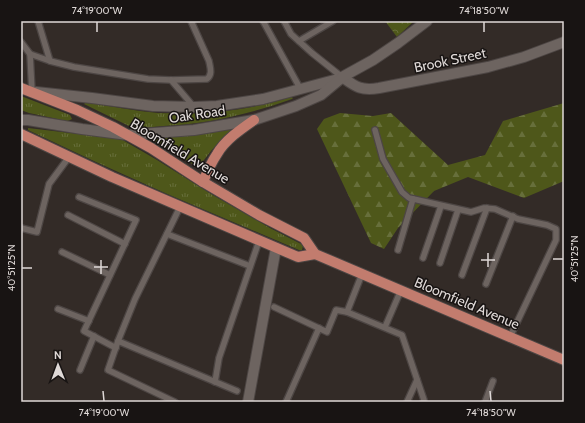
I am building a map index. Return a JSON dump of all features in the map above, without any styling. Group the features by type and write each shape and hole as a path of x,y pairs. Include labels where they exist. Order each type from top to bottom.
{"main road":[{"name":"Bloomfield Avenue","path":"21,88 77,110 128,135 259,215 304,238 315,254 564,360"},
{"path":"203,182 208,168 218,152 236,132 254,120"},
{"name":"Bloomfield Avenue","path":"21,134 112,177 298,257 315,254"}],"street":[{"name":"Oak Road","path":"21,120 128,135 194,130 254,120 296,106 321,95 342,78 373,60 427,21"},
{"name":"Brook Street","path":"342,78 357,88 369,90 488,67 524,57 564,42"},
{"name":"Oak Road","path":"32,92 153,106 217,106 263,99 342,78"},
{"path":"248,402 276,248"}],"lane":[{"path":"38,21 50,61"},
{"path":"21,42 30,54 74,68 148,79 203,80 207,79 210,74 209,61 191,21"},
{"path":"263,21 301,90"},
{"path":"299,41 333,21"},
{"path":"287,23 291,34 342,78"},
{"path":"30,54 32,92"},
{"path":"171,80 194,107"},
{"path":"376,130 383,159 402,192 409,198 471,212 484,208 495,209 518,219 547,225 556,229 556,240 510,337"},
{"path":"21,228 37,232 49,184 69,157"},
{"path":"79,196 136,220 84,331 116,348"},
{"path":"398,250 413,199"},
{"path":"175,402 108,370 135,299 180,206"},
{"path":"423,258 441,206"},
{"path":"462,275 488,208"},
{"path":"440,263 458,210"},
{"path":"68,216 125,244"},
{"path":"486,284 513,216"},
{"path":"167,234 250,266"},
{"path":"216,382 219,358 259,241"},
{"path":"62,252 110,275"},
{"path":"347,312 362,274"},
{"path":"385,327 401,290"},
{"path":"274,306 327,332 336,310 347,312 402,335 418,380 424,400 423,402"},
{"path":"58,309 89,321"},
{"path":"286,402 319,328"},
{"path":"80,370 94,336"},
{"path":"118,341 237,391"},
{"path":"407,402 418,380"},
{"path":"485,402 493,381"}],"green space":[{"path":"385,21 414,21 397,37"},
{"path":"21,96 70,115 72,119 67,121 21,110"},
{"path":"291,97 293,98 292,99 245,114 213,121 146,128 129,126 84,104 86,102 158,113 209,113 258,106"},
{"path":"564,103 564,181 524,198 468,177 434,191 398,228 384,249 371,243 317,129 324,119 340,113 373,116 391,113 448,165 485,155 503,121"},
{"path":"28,128 121,139 211,194 301,244 303,246 302,250 165,193 28,130"},
{"path":"233,128 234,130 219,142 200,166 197,167 153,139 154,138"}]}
